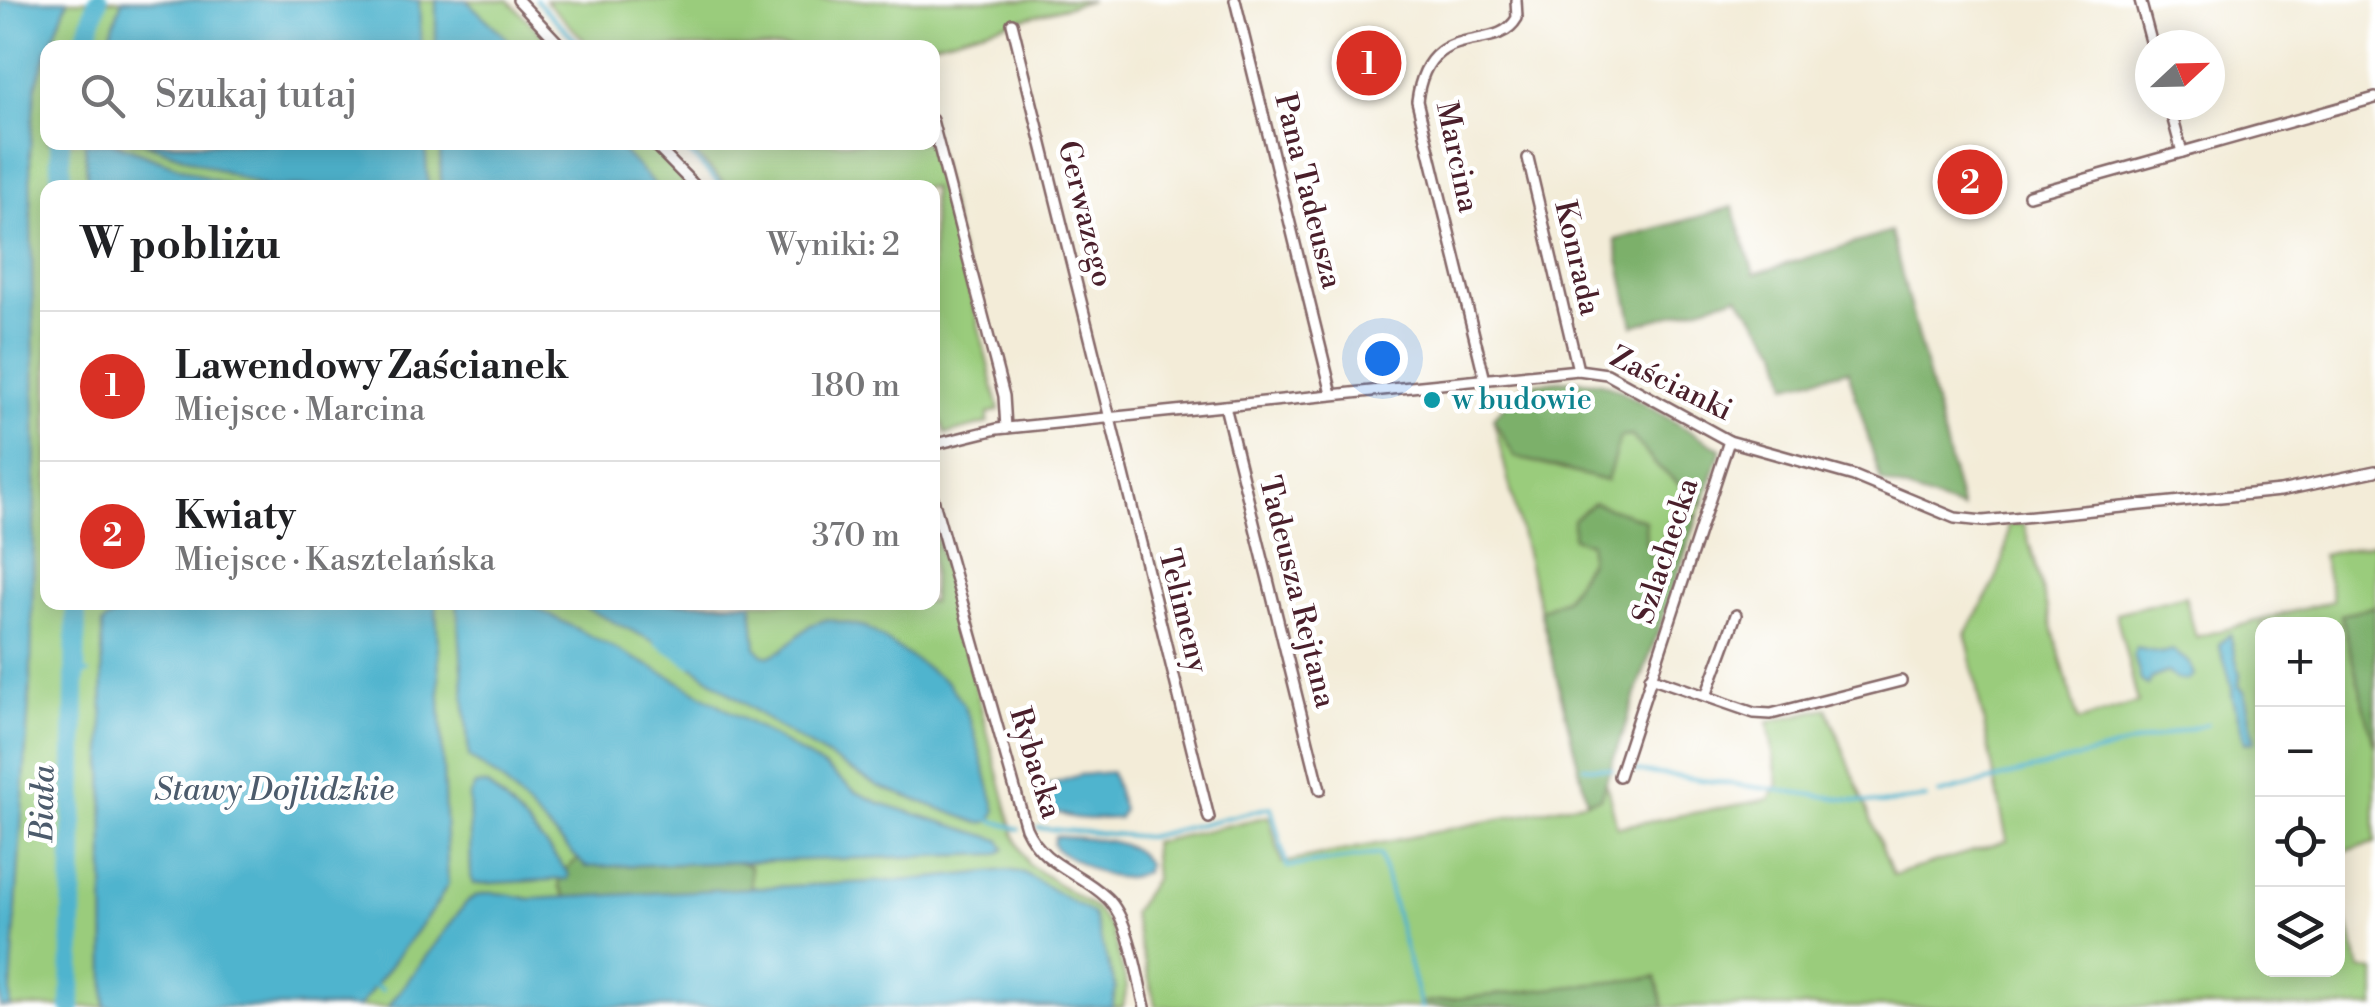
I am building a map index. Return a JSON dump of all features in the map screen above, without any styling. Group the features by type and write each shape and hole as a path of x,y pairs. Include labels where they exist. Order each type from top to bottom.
{"street":[{"path":"518,0 556,40"},
{"name":"Pana Tadeusza","path":"1235,0 1332,394"},
{"name":"Marcina","path":"1485,380 1416,102 1426,65 1461,42 1506,30 1517,18 1516,0"},
{"path":"2140,0 2148,30"},
{"name":"Gerwazego","path":"1012,24 1109,416"},
{"path":"2029,195 2375,98"},
{"path":"2173,120 2182,152"},
{"path":"660,150 689,180"},
{"path":"940,150 1004,396 1006,428"},
{"name":"Konrada","path":"1528,158 1578,370"},
{"name":"Zaścianki","path":"940,444 1006,428 1109,416 1578,370 1607,374 1729,441 1854,476 1954,518 1984,521 2280,491 2375,471"},
{"name":"Tadeusza Rejtana","path":"1225,406 1320,790"},
{"name":"Telimeny","path":"1109,416 1209,818"},
{"name":"Szlachecka","path":"1619,776 1729,441"},
{"name":"Rybacka","path":"940,523 1026,828 1042,854 1106,897 1117,911 1146,1007"},
{"path":"1706,696 1736,615"},
{"path":"1650,677 1754,713 1771,714 1901,681"}],"green space":[{"path":"0,0 508,0 547,40 40,40 40,150 655,150 685,180 40,180 40,610 940,610 940,552 1015,837 1028,864 1096,909 1112,930 1127,986 1123,1007 0,1007"},
{"path":"545,0 1091,0 940,41 584,40"},
{"path":"691,150 936,150 999,410 988,414 988,423 946,434 940,419 940,180 721,180"},
{"path":"1733,207 1754,274 1891,232 1962,509 1881,481 1848,370 1788,385 1779,349 1738,296 1633,326 1615,240"},
{"path":"1598,382 1618,389 1721,449 1703,504 1655,464 1632,436 1620,437 1607,481 1515,457 1493,418 1524,384"},
{"path":"1493,418 1515,457 1606,481 1620,436 1632,436 1655,464 1703,504 1698,516 1675,513 1665,531 1662,560 1653,562 1644,520 1590,543 1589,560 1565,599 1540,610"},
{"path":"1594,503 1645,520 1646,543 1654,562 1662,560 1665,531 1676,512 1698,516 1600,798 1587,801 1540,610 1565,599 1589,561 1590,543 1573,538 1573,519"},
{"path":"2024,524 2078,721 2138,703 2116,613 2185,596 2196,637 2255,621 2255,977 2345,977 2345,915 2360,968 2375,971 2375,1007 1664,1007 1656,978 1419,1004 1420,1007 1156,1007 1132,913 1155,878 1152,843 1269,816 1282,863 1587,801 1606,782 1617,827 1770,799 1778,784 1768,722 1827,708 1893,875 2007,841 1966,634 2000,569 2008,525"},
{"path":"2375,543 2375,606 2342,615 2272,617 2333,601 2322,555"},
{"path":"2375,606 2375,749 2345,631 2345,617 2341,615"},
{"path":"2345,627 2375,746 2375,843 2345,851"},
{"path":"725,855 750,866 751,887 746,896 587,900 566,897 559,887 562,872 578,859"},
{"path":"1656,977 1664,1007 1420,1007 1419,1003"}],"water":[{"path":"0,0 68,0 53,40 40,40 40,73 30,148 36,459 31,669 10,1007 0,1007"},
{"path":"122,0 419,0 421,40 108,40"},
{"path":"436,0 466,0 509,40 436,40"},
{"path":"85,150 133,150 213,180 87,180"},
{"path":"164,150 425,150 428,180 247,180"},
{"path":"440,150 622,150 650,180 441,180"},
{"name":"Stawy Dojlidzkie","path":"436,610 448,884 359,1007 105,1007 102,625 120,614"},
{"name":"Stawy Dojlidzkie","path":"458,610 540,610 675,679 826,768 856,792 1000,840 1005,849 998,854 586,867 501,780 469,757"},
{"path":"589,610 753,610 756,647 770,656 810,625 827,619 866,627 947,682 963,703 995,814 990,821 979,823 878,786 776,726 665,647"},
{"path":"2230,634 2255,742 2245,743 2219,644"},
{"path":"2136,648 2161,653 2172,650 2190,663 2194,675 2188,680 2176,679 2167,672 2152,678 2148,685 2141,681 2134,655"},
{"path":"1111,772 1123,810 1119,818 1083,819 1061,814 1043,800 1038,789 1079,775"},
{"name":"Stawy Dojlidzkie","path":"475,785 487,785 509,805 560,862 569,874 568,879 474,884 469,797"},
{"path":"1055,836 1119,843 1140,855 1147,864 1145,872 1121,878 1100,873 1057,850 1053,844"},
{"path":"1007,870 1024,873 1093,914 1116,989 1112,1007 388,1007 465,904 487,893 530,899 911,880"}],"waterway":[{"name":"Biała","path":"86,40 98,0"},
{"path":"536,0 575,40"},
{"name":"Biała","path":"60,150 61,180"},
{"path":"686,150 716,180"},
{"name":"Biała","path":"71,1007 76,610"},
{"path":"657,643 691,665"},
{"path":"75,673 88,673"},
{"path":"1939,794 2207,724"},
{"path":"1584,767 1612,769"},
{"path":"1635,771 1881,804 1926,798"},
{"path":"1038,828 1147,837 1271,807 1287,867 1380,854 1421,1007"},
{"path":"991,820 1019,829"},
{"path":"375,986 382,990"}],"place":[{"name":"Lawendowy Zaścianek","path":"1369,63"},
{"name":"Kwiaty","path":"1970,182"},
{"name":"w budowie","path":"1432,400"}]}
